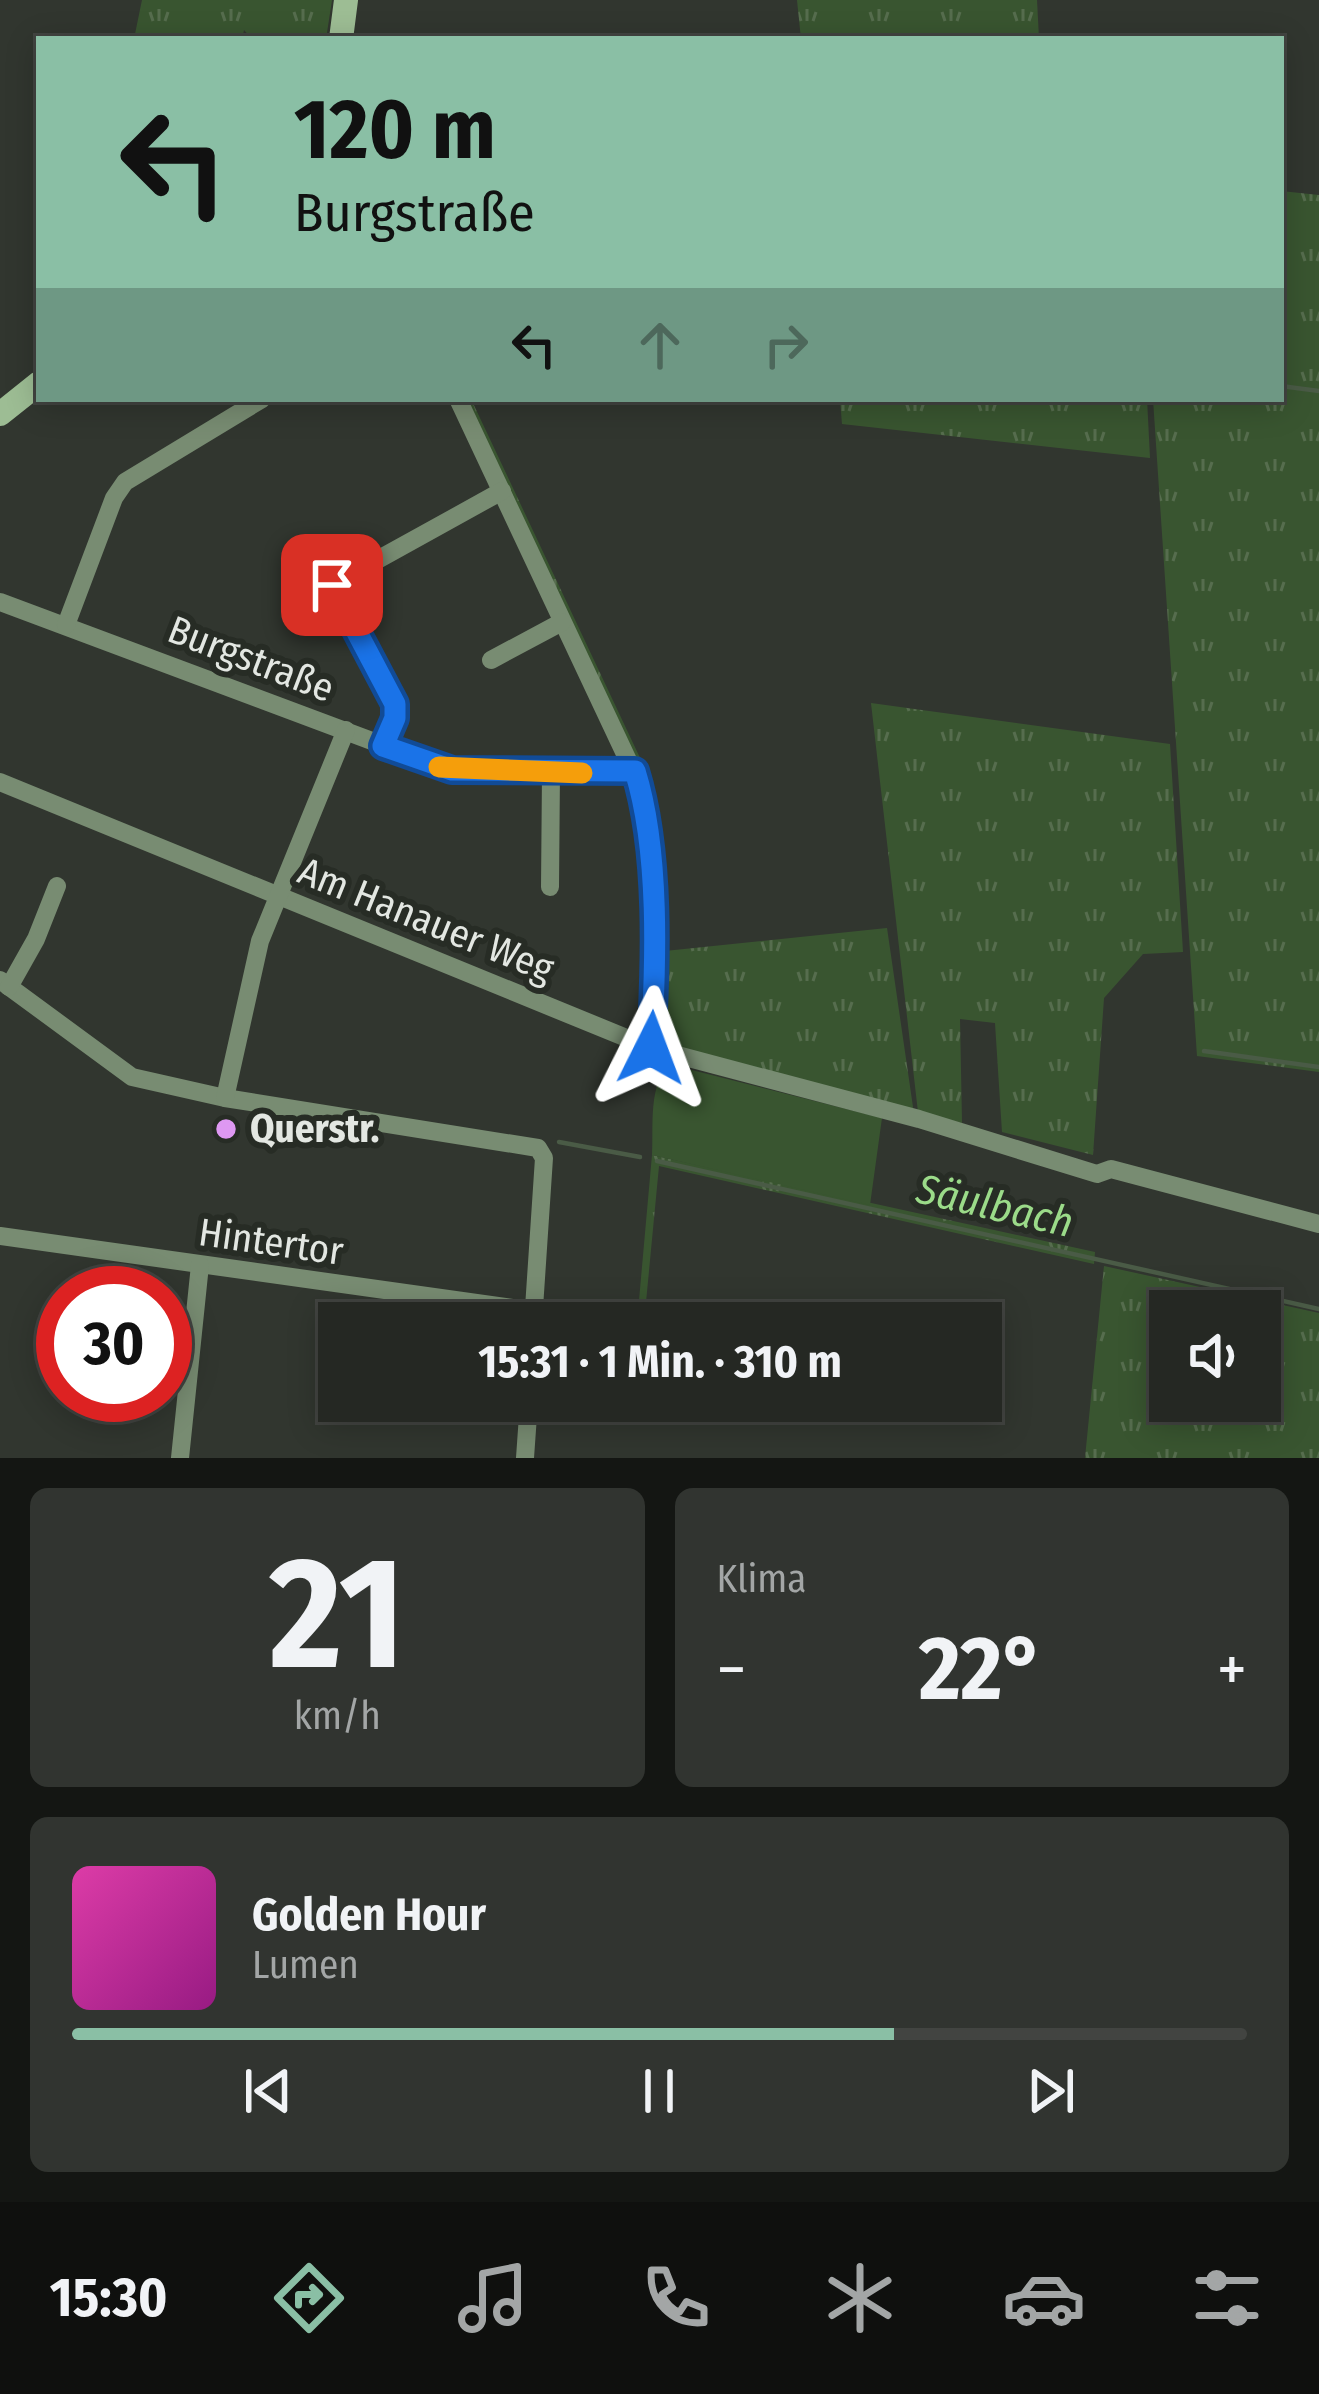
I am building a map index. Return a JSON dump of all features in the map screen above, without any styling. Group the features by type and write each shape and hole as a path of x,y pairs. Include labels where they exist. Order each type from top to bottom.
{"main road":[{"path":"341,36 346,0"},
{"path":"0,414 36,385"}],"street":[{"path":"67,625 114,498 125,482 257,402"},
{"path":"459,402 602,712 635,771 644,809 656,929 651,1048"},
{"path":"383,746 395,718 395,704 332,585 502,491"},
{"name":"Burgstraße","path":"0,602 452,770 635,771"},
{"path":"491,660 562,622"},
{"path":"225,1097 253,969 346,730"},
{"path":"550,887 551,772"},
{"name":"Am Hanauer Weg","path":"0,782 651,1048 919,1119 1096,1174 1111,1169 1319,1224"},
{"path":"57,886 36,939 5,983 123,1072 164,1086 538,1148 544,1158 534,1302"},
{"name":"Hintertor","path":"0,1236 437,1302"},
{"path":"180,1458 200,1265"},
{"path":"525,1458 528,1422"}],"green space":[{"path":"142,0 332,0 326,36 249,36 244,30 243,36 135,36"},
{"path":"797,0 1037,0 1039,36 801,36"},
{"path":"1284,191 1319,195 1319,1072 1197,1056 1153,402 1284,402"},
{"path":"467,402 472,402 649,777 665,951 887,928 914,1114 664,1049 649,804"},
{"path":"840,402 1147,402 1150,458 842,424"},
{"path":"871,703 1170,744 1183,952 1143,954 1104,998 1093,1155 1002,1132 995,1023 960,1019 962,1123 918,1112"},
{"path":"672,1065 882,1118 870,1205 652,1155 655,1093"},
{"path":"652,1155 1095,1252 1094,1264 659,1166 646,1302 639,1302"},
{"path":"1104,1266 1214,1290 1149,1290 1149,1422 1281,1422 1281,1305 1319,1313 1319,1458 1085,1458"}],"waterway":[{"path":"1284,386 1319,391"},
{"path":"1204,1051 1319,1067"},
{"name":"Säulbach","path":"559,1142 640,1157"},
{"name":"Säulbach","path":"657,1161 1319,1309"}],"slow traffic":[{"path":"439,767 582,773"}],"place":[{"name":"Querstr.","path":"226,1129"}],"route":[{"path":"332,585 395,704 395,718 383,746 452,770 635,771 644,809 656,929 651,1048"}]}
